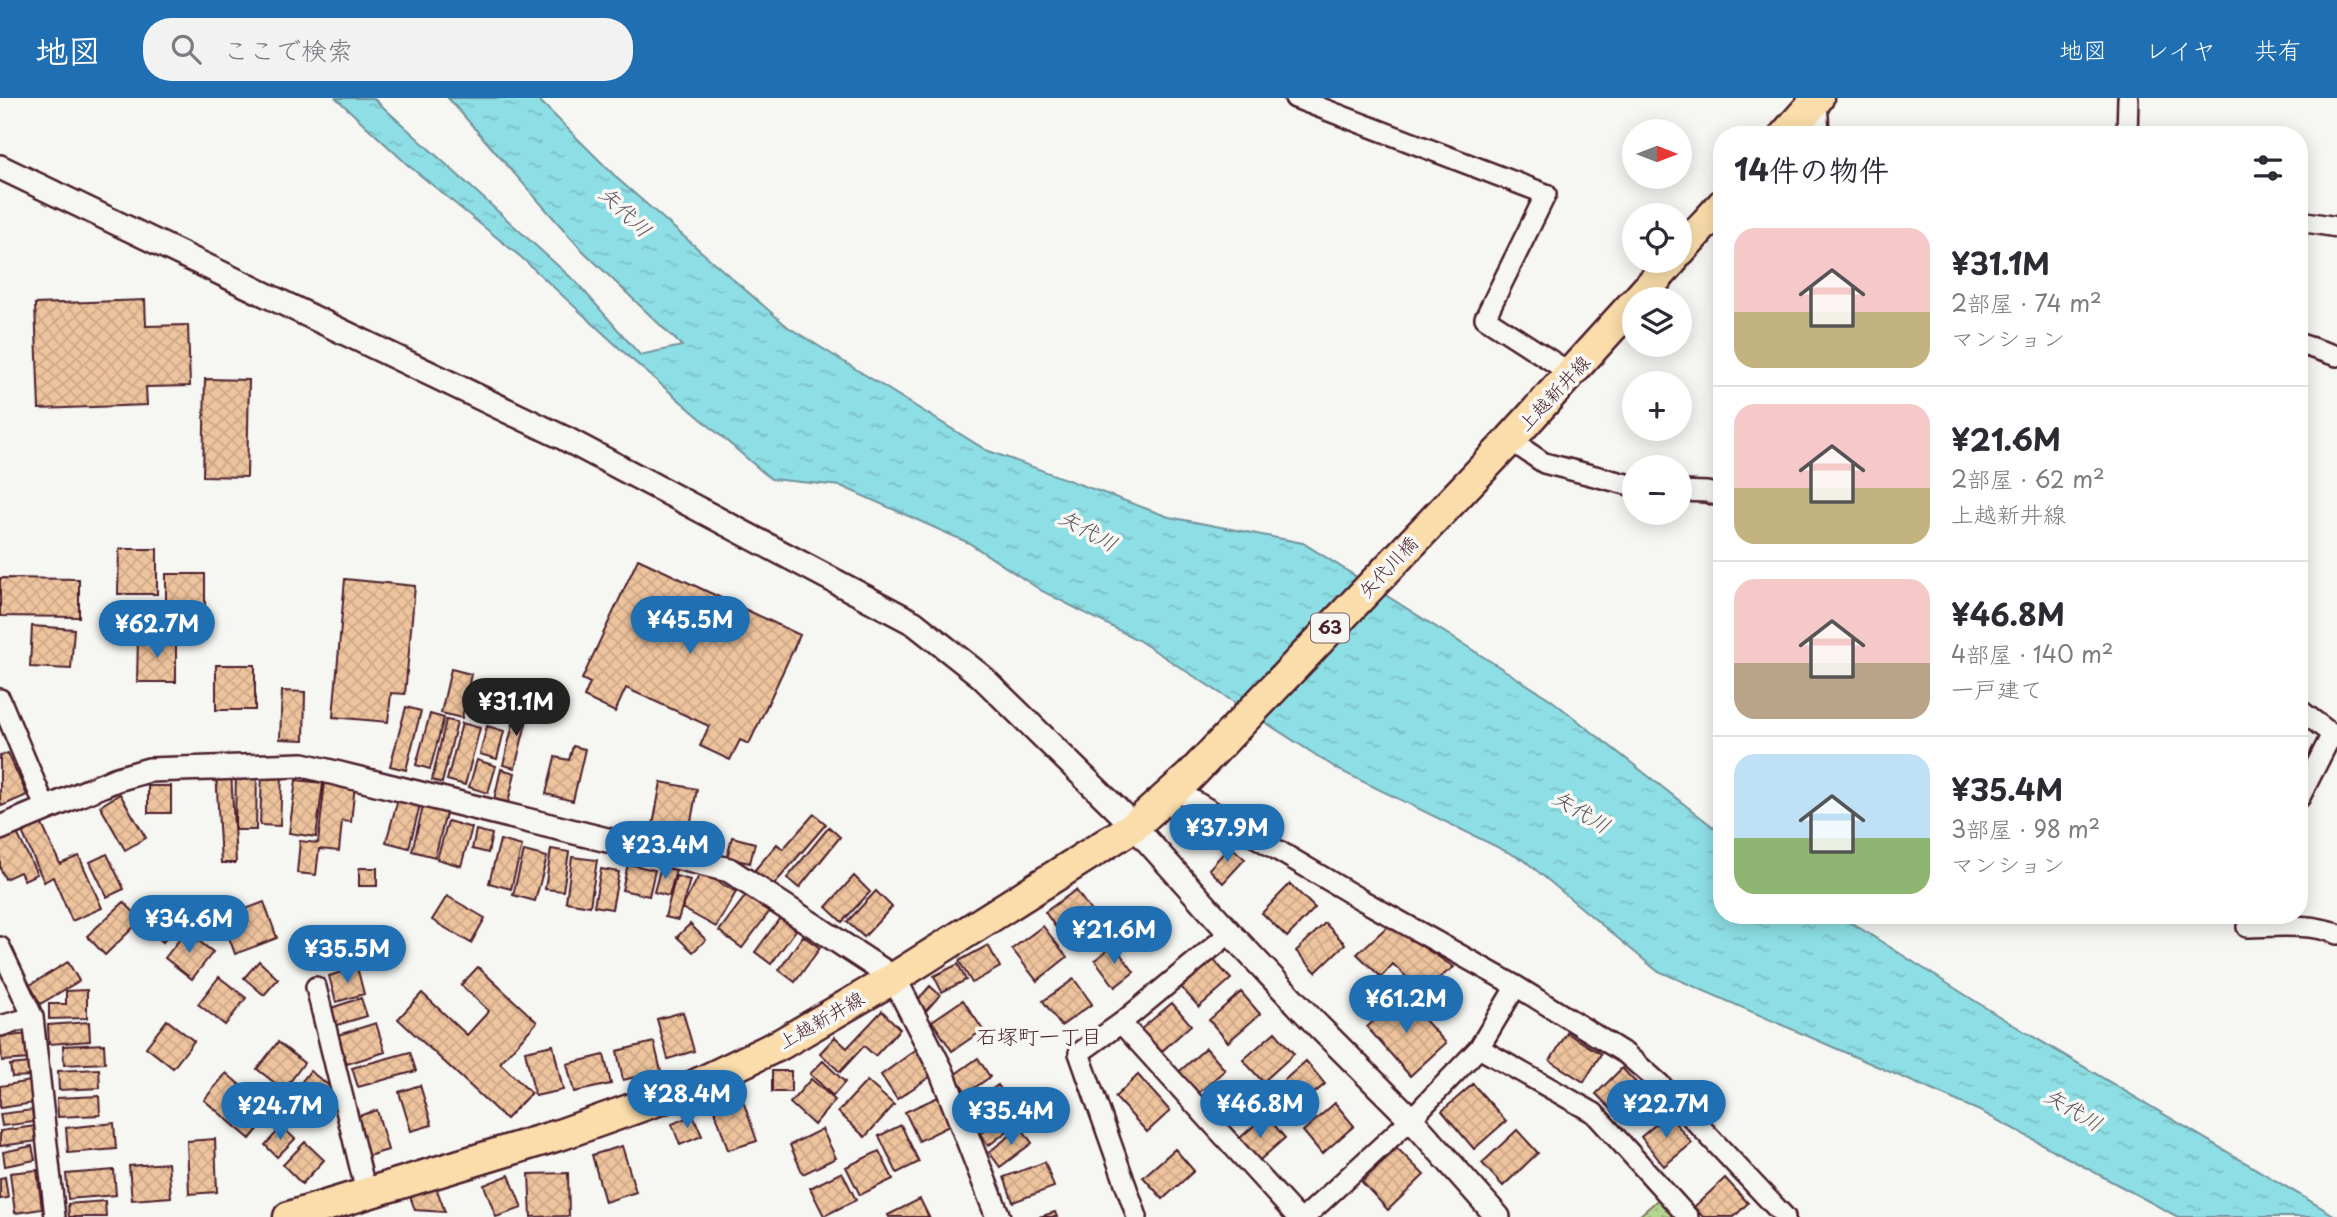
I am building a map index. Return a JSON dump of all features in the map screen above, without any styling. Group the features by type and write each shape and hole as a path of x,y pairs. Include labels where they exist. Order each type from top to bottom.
{"main road":[{"path":"1793,126 1817,99"},
{"path":"1692,238 1713,215"},
{"name":"上越新井線","path":"1648,287 1660,273"},
{"name":"上越新井線","path":"1470,481 1622,317"},
{"name":"矢代川橋","path":"1183,783 1470,481"},
{"name":"上越新井線","path":"289,1217 562,1134 683,1091 781,1044 894,978 1134,826 1183,783"}],"street":[{"path":"1295,98 1546,194 1485,318 1572,374"},
{"path":"2127,126 2128,98"},
{"path":"1817,99 1818,126"},
{"path":"0,167 564,438 914,623 981,676 1134,826 1230,933 1411,1119 1498,1217"},
{"path":"2308,222 2337,227"},
{"path":"2308,347 2337,356"},
{"path":"1510,440 1544,463 1622,483"},
{"path":"1692,490 1713,489"},
{"path":"0,699 46,808"},
{"path":"2308,716 2335,736 2308,783"},
{"path":"0,828 117,779 149,770 303,765 729,870 894,978 941,1070 998,1217"},
{"path":"1183,783 1360,899 1516,986 1626,1054 1660,1084 1785,1217"},
{"path":"2248,924 2247,927 2328,929 2337,934"},
{"path":"1137,1217 1079,1053 1121,1023 1230,933"},
{"path":"0,947 33,1017 55,1217"},
{"path":"1305,1217 1411,1119 1479,1048 1516,986"},
{"path":"316,987 366,1192"},
{"path":"0,1026 33,1017"},
{"path":"1121,1023 1297,1217"},
{"path":"1479,1048 1594,1113 1688,1217"}],"green space":[{"path":"1661,1197 1680,1217 1638,1217"}],"water":[{"name":"矢代川","path":"336,98 373,98 578,284 640,355 682,346 579,247 448,98 537,98 620,181 788,327 986,450 1169,517 1303,543 1550,699 1713,827 1713,924 1853,924 2005,1020 2337,1217 2178,1217 1982,1112 1656,970 1524,860 1339,770 1138,640 1042,591 969,543 841,486 771,479 629,357 522,258 409,166"}],"building":[{"path":"145,300 146,326 188,325 190,386 146,387 147,405 39,409 35,304"},
{"path":"205,379 249,380 247,477 203,476"},
{"path":"119,549 157,549 157,594 118,594"},
{"path":"638,559 800,635 749,744 740,740 730,760 700,746 709,726 626,688 615,712 584,697 590,683 582,679"},
{"path":"166,574 205,574 205,619 166,619"},
{"path":"0,578 79,579 79,617 0,616"},
{"path":"345,579 415,586 405,694 391,693 388,722 333,717"},
{"path":"32,626 74,629 71,669 30,667"},
{"path":"138,637 176,638 176,682 137,682"},
{"path":"216,665 255,665 255,710 216,710"},
{"path":"451,669 471,674 462,718 441,713"},
{"path":"486,681 512,686 509,704 482,699"},
{"path":"282,691 305,692 304,740 280,739"},
{"path":"406,707 421,711 406,770 390,766"},
{"path":"517,708 529,711 515,768 503,765"},
{"path":"430,714 444,718 430,769 416,765"},
{"path":"446,720 457,722 442,783 432,780"},
{"path":"462,723 480,728 465,785 447,780"},
{"path":"487,726 504,731 497,759 480,754"},
{"path":"573,746 585,749 573,801 546,794 555,757 569,760"},
{"path":"8,753 27,795 2,806 0,756"},
{"path":"477,760 496,766 488,793 469,787"},
{"path":"501,769 515,773 508,803 494,800"},
{"path":"236,770 257,771 256,830 235,830"},
{"path":"216,771 231,771 236,863 221,863"},
{"path":"262,775 282,775 280,826 260,825"},
{"path":"296,780 323,783 316,837 289,833"},
{"path":"325,782 355,785 351,822 342,821 339,851 319,849 316,875 297,873 300,841 318,843"},
{"path":"661,782 697,789 689,832 653,825"},
{"path":"148,786 171,786 171,813 148,813"},
{"path":"120,794 146,838 125,850 100,806"},
{"path":"398,799 420,805 409,848 386,842"},
{"path":"423,807 446,813 435,857 412,851"},
{"path":"814,814 826,824 771,888 753,872 777,844 783,849"},
{"path":"39,818 60,864 79,856 102,908 72,921 53,877 44,882 20,827"},
{"path":"448,821 472,828 461,866 437,859"},
{"path":"829,827 840,837 799,888 787,878"},
{"path":"476,830 492,834 488,853 472,849"},
{"path":"16,831 37,874 24,880 20,872 5,879 0,868 0,839"},
{"path":"732,837 755,843 750,863 727,858"},
{"path":"500,840 522,846 511,889 489,883"},
{"path":"1230,846 1245,859 1223,883 1209,869"},
{"path":"551,849 569,852 563,891 545,889"},
{"path":"524,851 547,857 535,901 513,895"},
{"path":"107,854 124,889 107,897 90,862"},
{"path":"572,857 597,860 590,906 566,902"},
{"path":"628,864 655,870 649,896 622,890"},
{"path":"661,866 676,870 669,896 654,892"},
{"path":"359,868 377,868 377,886 359,886"},
{"path":"601,869 619,872 612,909 594,906"},
{"path":"701,872 736,892 716,927 682,908"},
{"path":"676,876 690,880 678,920 665,917"},
{"path":"854,876 870,892 842,922 826,907"},
{"path":"1290,884 1315,908 1287,937 1262,913"},
{"path":"1076,890 1102,927 1071,949 1045,912"},
{"path":"876,891 892,907 864,937 847,922"},
{"path":"747,894 770,911 742,948 719,931"},
{"path":"447,896 485,918 471,943 432,920"},
{"path":"124,902 141,920 105,955 87,936"},
{"path":"264,902 277,938 235,954 222,918"},
{"path":"167,913 180,923 163,942 151,932"},
{"path":"780,918 796,930 771,964 755,952"},
{"path":"1325,923 1345,944 1316,972 1296,951"},
{"path":"690,924 706,940 693,952 677,937"},
{"path":"1389,925 1454,967 1421,991 1393,964 1381,977 1357,954"},
{"path":"1043,926 1067,957 1037,981 1012,949"},
{"path":"186,931 213,952 192,979 165,958"},
{"path":"803,936 820,948 795,982 779,970"},
{"path":"988,945 1000,967 972,983 959,961"},
{"path":"1114,945 1134,972 1115,987 1095,960"},
{"path":"1211,957 1231,979 1199,1007 1179,985"},
{"path":"259,961 278,979 264,995 244,978"},
{"path":"68,962 79,981 40,1004 30,985"},
{"path":"958,964 966,980 942,992 934,976"},
{"path":"357,967 364,994 336,1002 329,976"},
{"path":"478,967 537,1022 500,1063 531,1093 506,1119 398,1019 422,993 467,1035 489,1011 461,985"},
{"path":"219,977 246,998 225,1025 198,1004"},
{"path":"1074,979 1092,1004 1061,1026 1043,1001"},
{"path":"930,986 940,995 925,1012 915,1003"},
{"path":"87,990 87,1018 49,1019 49,1004 66,1004 66,991"},
{"path":"1241,992 1260,1014 1228,1042 1209,1020"},
{"path":"1402,995 1446,1043 1410,1076 1367,1027"},
{"path":"361,998 367,1016 337,1025 331,1008"},
{"path":"963,1000 983,1030 952,1051 932,1021"},
{"path":"1172,1003 1191,1025 1160,1053 1140,1030"},
{"path":"882,1011 900,1029 875,1056 864,1046 840,1072 820,1053 835,1037 847,1048"},
{"path":"683,1012 694,1051 668,1059 657,1019"},
{"path":"167,1020 194,1041 173,1068 146,1047"},
{"path":"89,1022 90,1041 49,1044 48,1025"},
{"path":"376,1023 385,1052 347,1064 338,1035"},
{"path":"1275,1032 1294,1054 1263,1082 1243,1060"},
{"path":"1567,1033 1601,1054 1584,1082 1550,1061"},
{"path":"28,1034 30,1059 2,1061 0,1037"},
{"path":"278,1042 304,1063 284,1090 257,1069"},
{"path":"654,1042 661,1071 623,1080 617,1051"},
{"path":"104,1044 105,1063 64,1065 63,1046"},
{"path":"553,1045 563,1090 535,1096 525,1051"},
{"path":"1206,1048 1225,1070 1193,1098 1174,1076"},
{"path":"917,1049 934,1074 897,1099 881,1075"},
{"path":"410,1052 416,1071 358,1087 352,1068"},
{"path":"604,1055 611,1084 574,1092 567,1064"},
{"path":"978,1058 990,1077 967,1093 954,1075"},
{"path":"823,1061 845,1082 833,1096 810,1074"},
{"path":"1306,1061 1325,1084 1293,1111 1274,1089"},
{"path":"30,1063 31,1076 12,1077 10,1065"},
{"path":"1622,1068 1642,1089 1616,1114 1596,1094"},
{"path":"99,1069 100,1088 59,1090 58,1071"},
{"path":"310,1071 337,1092 316,1119 289,1098"},
{"path":"772,1071 791,1071 791,1092 772,1092"},
{"path":"226,1073 272,1112 250,1139 204,1100"},
{"path":"1138,1075 1170,1111 1147,1132 1115,1097"},
{"path":"811,1079 835,1100 814,1125 790,1103"},
{"path":"31,1081 34,1103 0,1108 0,1086"},
{"path":"867,1081 894,1105 865,1137 838,1112"},
{"path":"1473,1084 1506,1121 1474,1149 1442,1111"},
{"path":"420,1085 432,1125 411,1131 399,1092"},
{"path":"998,1085 1008,1099 987,1114 977,1100"},
{"path":"741,1095 757,1141 728,1150 713,1105"},
{"path":"99,1096 100,1115 58,1117 57,1098"},
{"path":"938,1097 951,1125 919,1141 905,1112"},
{"path":"1335,1103 1354,1126 1322,1154 1303,1131"},
{"path":"32,1110 34,1122 2,1126 0,1114"},
{"path":"377,1110 388,1150 368,1156 356,1117"},
{"path":"1007,1114 1015,1125 988,1146 980,1134"},
{"path":"1668,1114 1692,1143 1664,1166 1641,1137"},
{"path":"693,1115 702,1136 680,1145 672,1124"},
{"path":"1266,1115 1285,1138 1253,1166 1234,1143"},
{"path":"114,1123 116,1149 68,1153 66,1128"},
{"path":"901,1125 919,1162 897,1173 879,1136"},
{"path":"36,1126 38,1141 0,1146 0,1131"},
{"path":"282,1127 295,1139 277,1157 265,1145"},
{"path":"1021,1127 1032,1143 1000,1167 989,1152"},
{"path":"822,1129 836,1158 803,1174 790,1145"},
{"path":"1517,1130 1538,1153 1503,1186 1482,1163"},
{"path":"215,1139 217,1192 189,1194 187,1141"},
{"path":"305,1142 324,1160 302,1184 283,1165"},
{"path":"32,1146 35,1160 5,1166 3,1152"},
{"path":"622,1146 636,1192 605,1202 592,1155"},
{"path":"1397,1148 1424,1175 1388,1210 1362,1182"},
{"path":"1175,1149 1194,1171 1163,1199 1143,1177"},
{"path":"879,1151 893,1179 860,1195 846,1167"},
{"path":"1045,1162 1054,1187 1013,1202 1004,1177"},
{"path":"168,1163 171,1197 132,1200 129,1166"},
{"path":"37,1170 42,1209 15,1213 10,1173"},
{"path":"114,1170 116,1195 68,1199 66,1174"},
{"path":"842,1172 856,1200 824,1216 810,1188"},
{"path":"568,1173 569,1216 531,1217 529,1174"},
{"path":"509,1175 522,1208 496,1217 484,1185"},
{"path":"5,1177 8,1198 0,1199 0,1178"},
{"path":"1725,1178 1748,1203 1734,1217 1703,1217 1694,1207"},
{"path":"436,1187 445,1212 415,1210 410,1196"},
{"path":"920,1199 929,1217 889,1217 888,1215"},
{"path":"105,1201 106,1217 69,1217 68,1204"},
{"path":"1055,1212 1057,1217 1039,1217"}],"district":[{"name":"石塚町一丁目","path":"1039,1037"}]}
